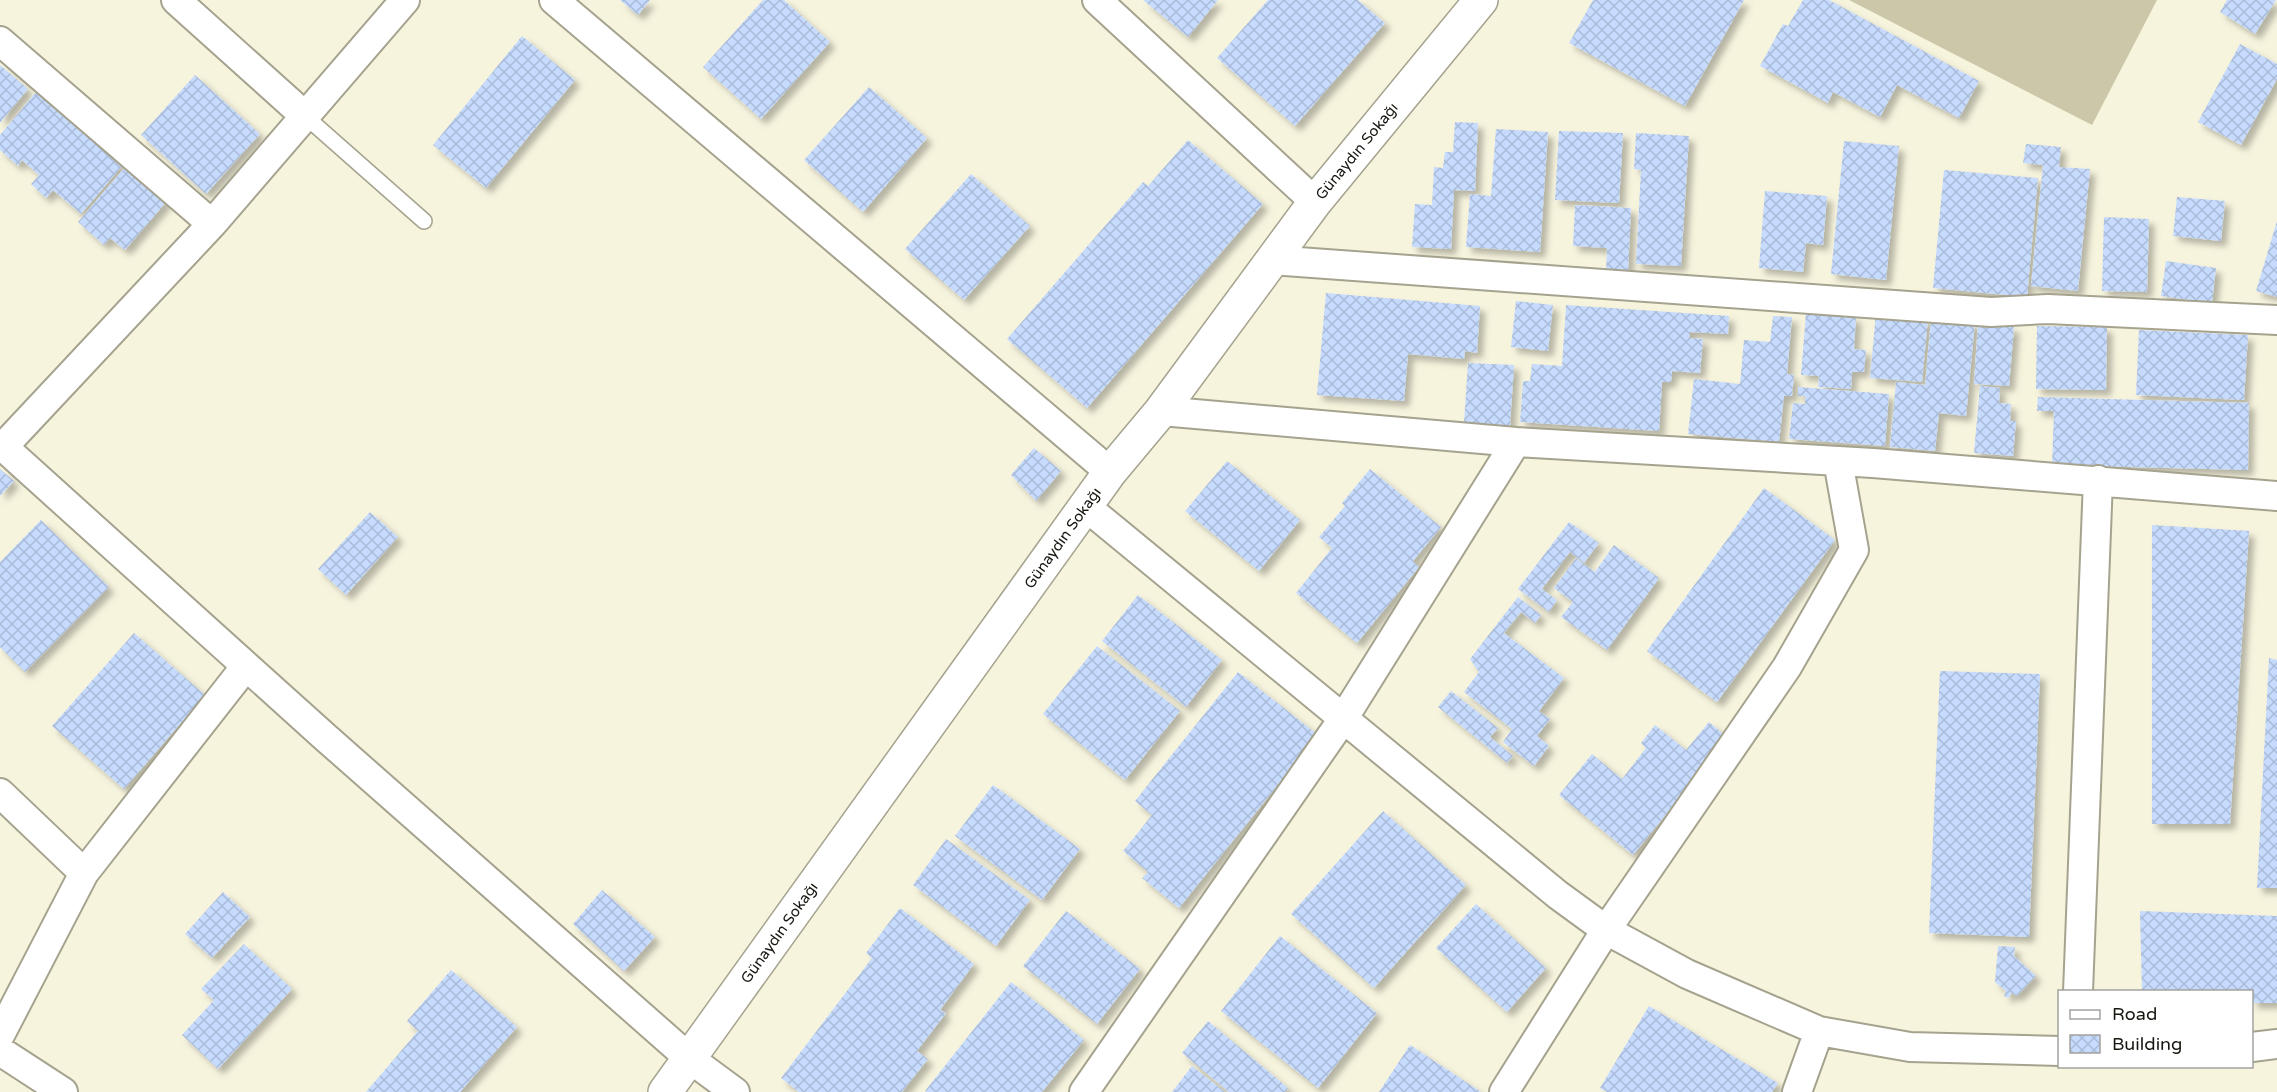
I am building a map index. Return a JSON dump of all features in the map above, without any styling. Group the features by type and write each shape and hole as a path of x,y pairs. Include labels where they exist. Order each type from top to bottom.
{"street":[{"path":"176,0 305,116"},
{"path":"405,0 212,224 2,445 246,666 689,1058 735,1092"},
{"path":"554,0 1110,472"},
{"path":"1097,0 1315,202"},
{"name":"Günaydın Sokağı","path":"665,1092 1110,472 1161,411 1315,202 1481,0"},
{"path":"0,41 212,224"},
{"path":"1271,260 1991,312 2048,309 2277,320"},
{"path":"1161,411 1516,442 1838,461 2277,496"},
{"path":"1084,1092 1343,719 1516,442"},
{"path":"1504,1092 1606,930 1787,667 1854,550 1838,461"},
{"path":"2078,990 2098,480"},
{"path":"1085,506 1558,895 1606,930 1687,974 1820,1031 1910,1047 2058,1051"},
{"path":"0,1035 84,873 246,666"},
{"path":"0,794 84,873"},
{"path":"1797,1092 1820,1031"},
{"path":"2253,1047 2277,1044"},
{"path":"0,1052 63,1092"}],"lane":[{"path":"305,116 424,221"}],"shaded area":[{"path":"1849,0 2157,0 2092,125"}],"building":[{"path":"620,0 650,0 638,15"},
{"path":"763,0 784,0 830,42 761,119 703,67"},
{"path":"1143,0 1218,0 1188,37"},
{"path":"1268,0 1358,0 1385,23 1295,126 1217,58"},
{"path":"1593,0 1744,0 1685,106 1569,43"},
{"path":"1803,0 1829,0 1979,81 1959,118 1897,85 1880,117 1833,92 1828,103 1760,66 1783,24 1788,26"},
{"path":"2227,0 2276,0 2255,34 2220,12"},
{"path":"522,36 575,80 486,188 433,145"},
{"path":"2240,44 2277,64 2277,79 2241,145 2198,122"},
{"path":"0,65 28,89 0,123"},
{"path":"195,75 260,134 206,194 141,135"},
{"path":"869,87 927,138 863,212 804,160"},
{"path":"37,91 123,165 81,214 53,190 46,198 31,184 39,175 22,160 18,166 0,150 0,135"},
{"path":"1455,122 1478,123 1475,191 1454,190 1451,249 1412,247 1415,204 1432,205 1434,167 1443,168 1445,152 1453,152"},
{"path":"1496,129 1548,132 1540,252 1466,247 1470,194 1491,196"},
{"path":"1559,131 1623,133 1619,203 1555,200"},
{"path":"1636,133 1689,136 1681,266 1636,264 1641,170 1634,169"},
{"path":"1188,140 1263,204 1087,408 1007,339 1143,182 1148,186"},
{"path":"1844,141 1899,146 1886,280 1831,274"},
{"path":"2026,144 2061,147 2059,167 2090,169 2078,291 2031,286 2043,165 2023,163"},
{"path":"126,166 167,201 125,250 110,238 104,245 78,222"},
{"path":"1944,170 2038,178 2027,297 1933,288"},
{"path":"971,174 1030,226 964,300 905,249"},
{"path":"1765,191 1827,196 1823,245 1806,243 1803,272 1759,268"},
{"path":"2177,197 2225,201 2221,241 2173,236"},
{"path":"1575,205 1631,208 1628,272 1606,271 1607,248 1573,246"},
{"path":"2104,217 2149,219 2147,292 2102,291"},
{"path":"2277,221 2277,297 2256,291"},
{"path":"2166,261 2216,268 2212,303 2161,296"},
{"path":"1326,293 1480,306 1477,353 1465,351 1464,359 1408,354 1404,401 1317,395"},
{"path":"1516,301 1553,305 1548,351 1511,347"},
{"path":"1566,305 1729,316 1728,334 1690,332 1689,338 1703,339 1700,373 1672,371 1671,382 1662,382 1659,431 1520,422 1523,381 1530,381 1532,364 1562,366"},
{"path":"1806,313 1856,317 1854,349 1866,350 1864,372 1852,372 1851,389 1818,387 1819,376 1801,375"},
{"path":"1876,313 1928,318 1922,382 1870,378"},
{"path":"1773,316 1792,317 1787,374 1794,375 1792,396 1784,396 1779,442 1688,434 1694,379 1740,384 1744,340 1770,342"},
{"path":"1931,319 1975,322 1966,416 1939,413 1935,451 1890,447 1896,382 1925,385"},
{"path":"1978,324 2014,327 2009,386 1974,384"},
{"path":"2037,326 2107,327 2106,390 2036,389"},
{"path":"2139,330 2248,335 2244,400 2136,395"},
{"path":"1468,363 1514,365 1510,426 1464,423"},
{"path":"1980,386 2000,388 1999,403 2011,404 2010,421 2016,421 2013,456 1974,453"},
{"path":"1798,387 1889,394 1885,446 1789,439 1793,403 1805,404 1805,396 1798,396"},
{"path":"2038,397 2249,403 2248,470 2052,465 2054,411 2037,411"},
{"path":"1034,448 1061,471 1036,501 1011,475"},
{"path":"1227,461 1300,520 1259,571 1185,511"},
{"path":"0,469 14,481 0,496"},
{"path":"1370,469 1441,527 1413,561 1419,567 1357,643 1296,593 1332,548 1319,537 1345,506 1342,503"},
{"path":"1764,488 1835,540 1717,702 1647,651"},
{"path":"370,512 398,537 346,595 318,569"},
{"path":"41,520 109,587 25,672 0,647 0,562"},
{"path":"1569,522 1599,543 1584,563 1570,552 1542,589 1557,600 1549,612 1518,589"},
{"path":"2152,525 2249,531 2230,824 2152,824"},
{"path":"1614,545 1659,578 1607,650 1561,617 1573,602 1554,588 1576,558 1595,572"},
{"path":"1138,595 1222,660 1186,707 1102,641"},
{"path":"1518,597 1541,615 1535,623 1521,612 1504,633 1564,678 1539,711 1550,719 1537,736 1549,746 1534,766 1503,742 1512,729 1464,692 1479,672 1470,659"},
{"path":"134,633 205,695 124,789 52,726"},
{"path":"1097,646 1180,711 1125,780 1043,714"},
{"path":"2269,658 2277,660 2277,888 2257,888"},
{"path":"1940,671 2040,674 2029,937 1929,933"},
{"path":"1238,672 1318,735 1179,908 1142,878 1148,872 1123,851 1152,815 1135,801"},
{"path":"1451,691 1498,728 1490,737 1513,756 1507,763 1438,707"},
{"path":"1709,722 1728,738 1633,855 1559,795 1592,754 1622,779 1646,748 1641,743 1655,725 1686,750"},
{"path":"993,785 1080,849 1042,900 955,836"},
{"path":"1383,811 1466,885 1374,988 1291,914"},
{"path":"946,839 1030,900 996,946 913,885"},
{"path":"602,890 655,937 624,971 573,924"},
{"path":"223,892 250,917 212,958 185,934"},
{"path":"1476,904 1546,968 1507,1012 1436,948"},
{"path":"900,908 974,964 940,1010 946,1013 917,1051 928,1059 902,1092 799,1092 781,1078 872,958 866,953"},
{"path":"1066,911 1140,969 1097,1024 1023,966"},
{"path":"2140,911 2277,916 2277,1003 2253,1003 2253,990 2142,990"},
{"path":"1280,936 1377,1013 1318,1088 1221,1011"},
{"path":"244,944 292,989 218,1069 182,1035 214,1000 201,989"},
{"path":"1998,946 2015,947 2014,956 2036,976 2017,996 2011,993 2009,998 2004,996 2006,991 1995,982"},
{"path":"451,970 517,1027 460,1092 366,1092 418,1031 407,1021"},
{"path":"1011,982 1084,1040 1042,1092 925,1091"},
{"path":"1649,1006 1778,1083 1772,1092 1607,1092 1600,1088"},
{"path":"1208,1021 1288,1088 1285,1092 1229,1092 1182,1053"},
{"path":"1410,1045 1481,1092 1379,1092"},
{"path":"1192,1066 1225,1092 1172,1092"}]}
